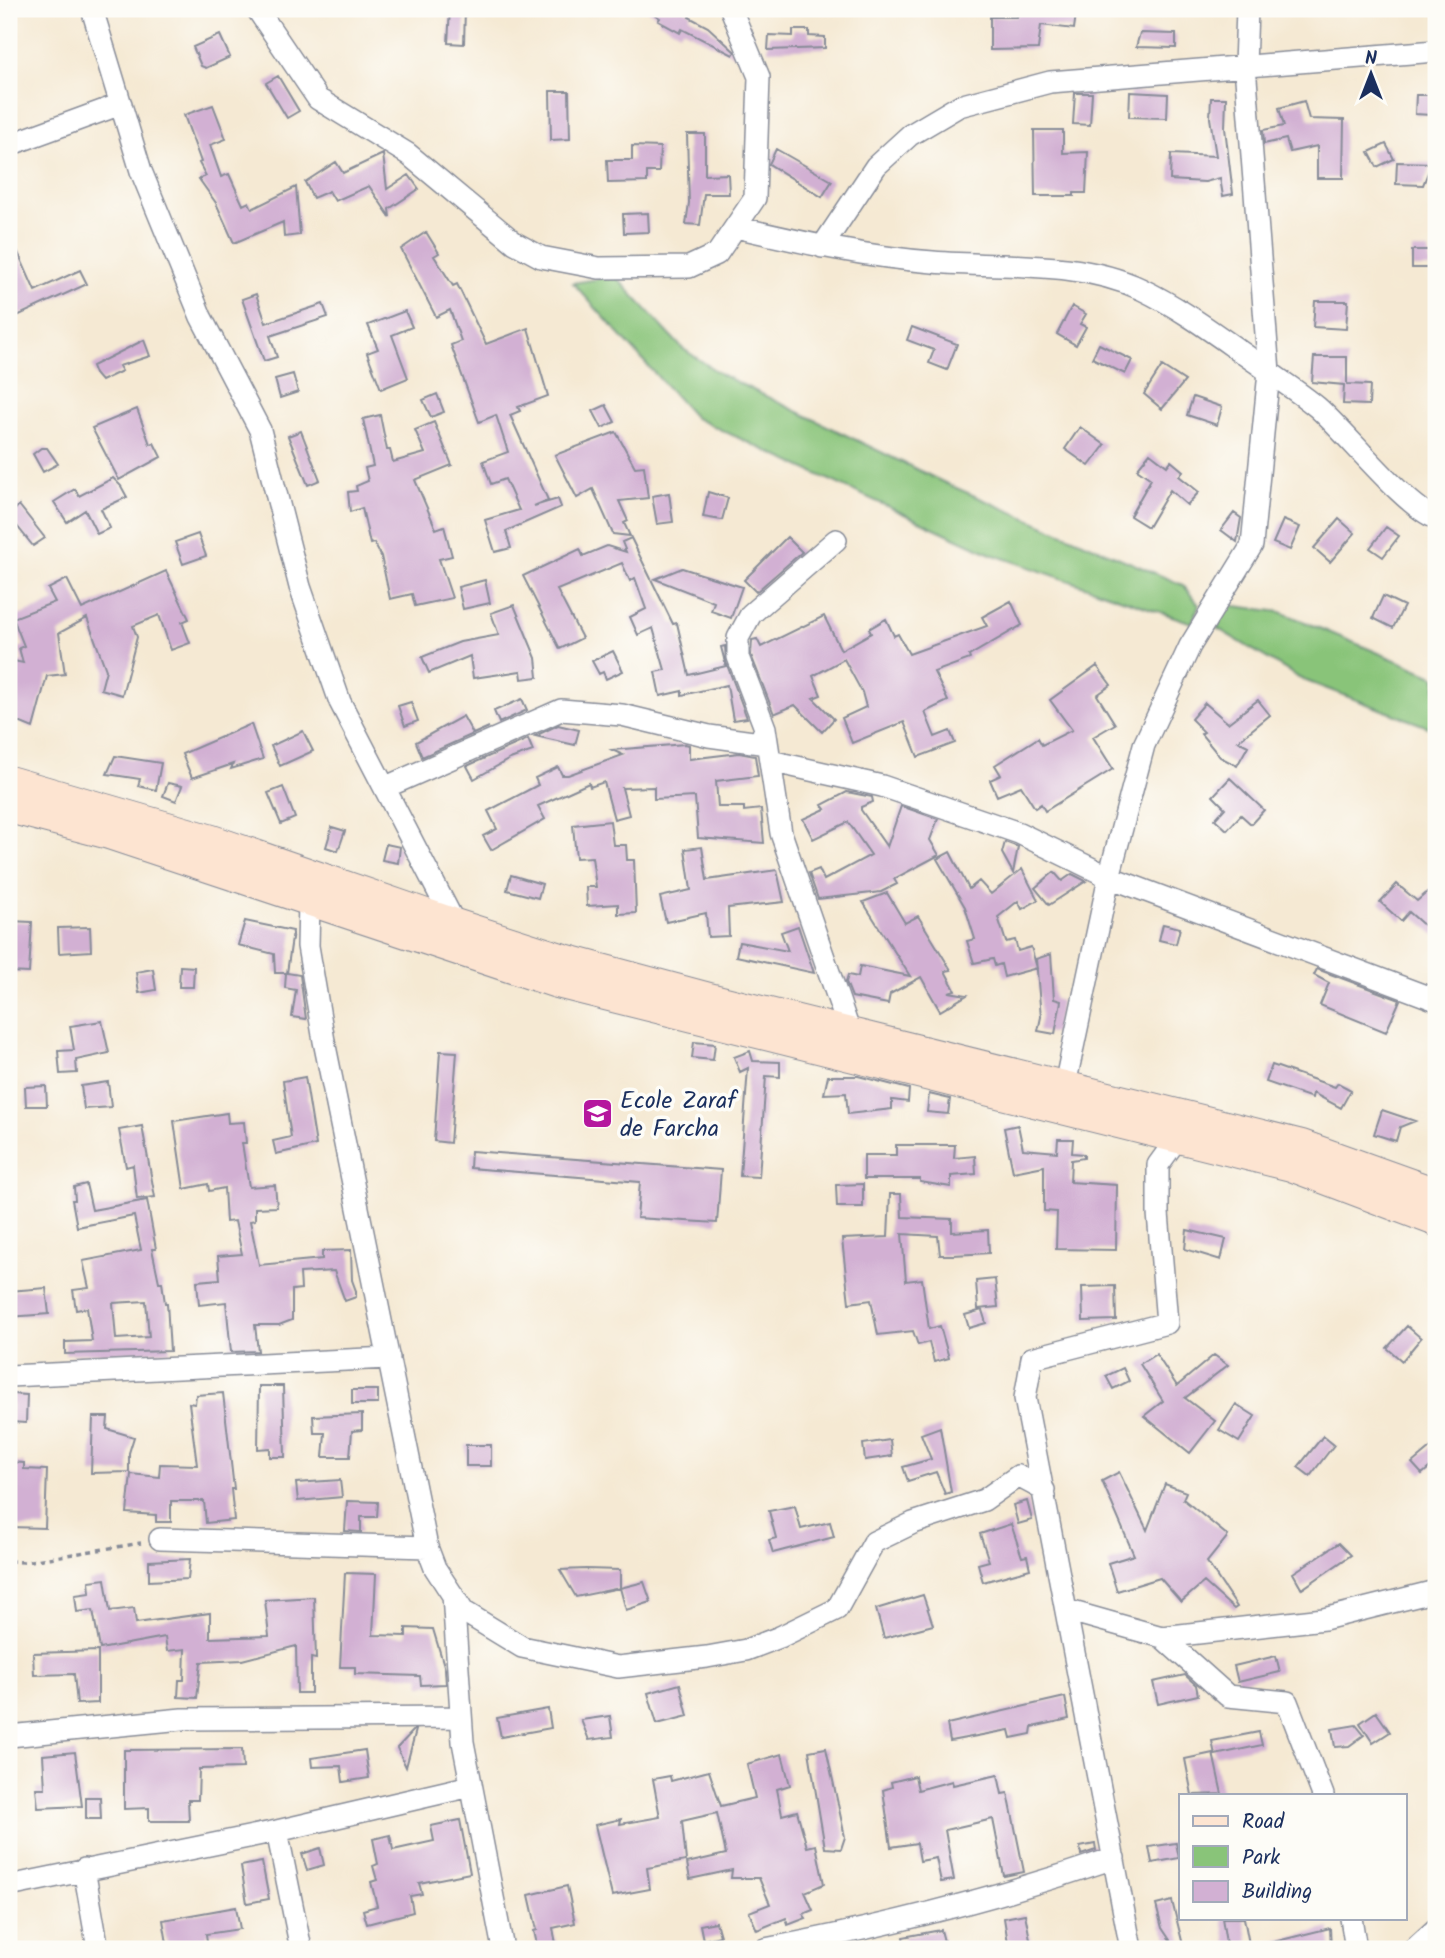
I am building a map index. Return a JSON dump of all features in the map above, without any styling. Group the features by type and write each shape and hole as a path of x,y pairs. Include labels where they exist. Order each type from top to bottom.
{"street":[{"path":"92,9 141,171 201,317 260,430 300,587 340,702 455,925"},
{"path":"257,9 318,99 408,154 515,243 541,257 599,268 690,267 717,254 755,198 759,77 731,9"},
{"path":"1065,1084 1109,877 1144,745 1190,646 1252,545 1269,372 1245,66 1247,9"},
{"path":"822,247 876,166 910,135 959,106 1050,82 1436,51"},
{"path":"9,145 121,104"},
{"path":"736,227 822,247 932,262 1029,265 1103,275 1140,289 1192,316 1317,407 1409,499 1428,515 1436,518"},
{"path":"836,540 751,614 738,638 738,657 765,728 781,833 850,1033"},
{"path":"386,787 561,710 622,715 709,736 760,743 765,728"},
{"path":"770,761 882,786 1019,833 1109,877 1436,1000"},
{"path":"9,781 212,840 455,925 560,971 850,1033 1065,1084 1302,1145 1436,1193"},
{"path":"9,808 109,834 309,901 560,971 715,1024 1179,1136 1291,1166 1436,1221"},
{"path":"309,901 308,946 315,992 427,1547 435,1568 463,1611 522,1647 618,1667 746,1650 780,1637 837,1609 874,1542 912,1523 984,1500 1018,1476 1044,1490"},
{"path":"1131,1949 1025,1398 1032,1358 1167,1323 1158,1213 1158,1165 1179,1136"},
{"path":"9,1376 389,1358"},
{"path":"160,1539 427,1547"},
{"path":"1066,1610 1162,1637 1324,1619 1436,1591"},
{"path":"453,1595 461,1717 471,1786 503,1949"},
{"path":"1162,1637 1228,1696 1287,1702 1324,1794"},
{"path":"9,1736 182,1719 461,1717"},
{"path":"9,1886 277,1831 471,1786"},
{"path":"277,1831 301,1949"},
{"path":"765,1949 840,1935 1032,1886 1114,1858"},
{"path":"84,1869 98,1949"},
{"path":"1351,1920 1356,1949"},
{"path":"1414,1949 1436,1929"}],"path":[{"path":"9,1561 24,1562 160,1539"}],"green space":[{"path":"615,276 682,348 722,375 947,484 1183,585 1199,605 1192,623 991,554 695,418 573,283"},
{"path":"1228,605 1281,612 1436,677 1436,730 1301,679 1217,628"}],"building":[{"path":"450,9 465,9 464,44 448,43"},
{"path":"646,9 683,9 691,13 689,17 708,27 735,52 733,55 682,29 680,33 658,21 660,18"},
{"path":"1029,9 1076,14 1074,29 1041,25 1038,49 990,50 990,17 1017,17 1018,11 1028,12"},
{"path":"793,30 809,30 809,36 825,37 825,48 768,50 769,35 793,36"},
{"path":"1140,33 1176,34 1176,48 1136,47"},
{"path":"220,35 230,57 206,68 201,66 193,47"},
{"path":"278,76 299,111 287,118 266,83"},
{"path":"550,91 569,91 570,139 551,140"},
{"path":"1130,92 1168,94 1167,118 1129,117"},
{"path":"1075,93 1092,93 1090,125 1073,124"},
{"path":"1416,95 1432,95 1431,115 1415,114"},
{"path":"1211,98 1226,98 1225,128 1233,194 1223,196 1220,178 1205,182 1170,180 1171,154 1216,156 1210,118"},
{"path":"1304,101 1309,119 1344,120 1343,178 1317,178 1317,146 1290,152 1286,139 1264,144 1263,130 1284,126 1279,108"},
{"path":"213,105 226,139 210,145 221,177 229,174 243,205 249,202 252,209 296,187 300,235 284,237 283,222 234,243 216,203 199,179 206,176 199,163 201,162 184,115"},
{"path":"1034,130 1063,130 1063,153 1088,152 1086,193 1074,193 1074,196 1035,196"},
{"path":"687,134 705,134 705,175 728,174 729,194 704,194 700,225 686,224 689,203"},
{"path":"1386,144 1394,159 1377,167 1369,152"},
{"path":"632,146 660,147 659,172 647,172 647,182 608,183 607,160 632,160"},
{"path":"776,149 832,181 822,197 769,164"},
{"path":"383,154 387,189 409,175 419,189 389,209 390,217 369,186 335,201 329,191 313,198 305,182 336,162 343,173"},
{"path":"1397,162 1432,163 1423,185 1396,184"},
{"path":"648,213 649,232 624,233 623,214"},
{"path":"9,232 35,291 80,270 87,284 15,317 9,303"},
{"path":"426,232 439,253 434,256 453,286 457,284 486,344 528,328 548,396 518,407 520,411 510,415 548,500 534,506 558,499 561,507 506,531 511,548 495,552 485,520 519,510 505,479 491,484 483,461 508,452 496,415 479,422 451,345 461,341 450,310 436,317 401,249"},
{"path":"1412,250 1429,250 1430,268 1412,268"},
{"path":"256,294 266,323 323,304 328,317 270,336 277,357 264,361 242,299"},
{"path":"1315,301 1348,301 1346,329 1313,327"},
{"path":"1072,306 1086,314 1080,324 1086,327 1076,345 1057,334"},
{"path":"405,311 412,327 392,335 408,378 381,389 367,353 378,349 368,325"},
{"path":"912,327 957,344 947,370 929,363 934,350 907,340"},
{"path":"144,340 150,356 119,366 122,371 101,381 95,374 92,366"},
{"path":"1099,344 1132,360 1125,374 1092,358"},
{"path":"1314,357 1347,357 1347,384 1370,385 1369,405 1343,404 1344,385 1312,382"},
{"path":"1162,366 1185,381 1162,409 1144,394"},
{"path":"293,374 298,392 280,398 275,379"},
{"path":"437,394 444,412 431,417 423,400"},
{"path":"1193,397 1222,407 1217,425 1187,415"},
{"path":"606,405 615,422 602,428 593,411"},
{"path":"137,409 150,444 154,443 161,457 119,480 92,428"},
{"path":"380,415 387,450 390,450 393,462 425,453 415,430 434,422 452,465 415,480 436,529 444,526 452,556 439,559 452,598 415,606 412,594 390,599 381,556 374,543 370,544 362,508 350,512 348,492 357,491 356,486 368,481 365,468 373,466 363,419"},
{"path":"1080,427 1105,445 1089,466 1065,449"},
{"path":"301,431 320,480 308,485 288,436"},
{"path":"616,432 635,467 644,466 648,498 619,501 628,521 624,523 630,536 613,534 593,489 577,498 555,455"},
{"path":"41,448 47,448 58,464 43,472 33,454"},
{"path":"1150,453 1167,466 1171,461 1183,471 1179,476 1199,492 1187,505 1170,490 1148,527 1130,516 1151,479 1137,469"},
{"path":"113,478 127,497 101,509 110,528 97,534 85,510 67,522 54,502 75,489 79,496"},
{"path":"708,492 728,498 722,520 703,517"},
{"path":"669,493 673,522 657,524 652,496"},
{"path":"19,505 45,538 33,546 9,516"},
{"path":"1234,513 1241,518 1237,542 1221,530"},
{"path":"1339,519 1355,533 1330,562 1314,548"},
{"path":"1283,520 1300,527 1290,550 1273,543"},
{"path":"1386,527 1399,536 1383,557 1370,548"},
{"path":"198,534 206,556 183,564 175,542"},
{"path":"787,537 802,552 756,592 744,580"},
{"path":"631,538 673,624 677,623 689,675 726,666 721,647 725,646 726,662 747,718 733,720 727,685 682,695 682,691 660,696 655,672 665,670 653,628 638,635 630,617 646,609 635,578 630,581 622,563 557,590 582,638 560,649 523,576 580,549 583,556 607,546 626,552 622,542"},
{"path":"682,568 742,587 731,618 711,611 714,602 655,579"},
{"path":"166,571 189,619 182,622 190,643 171,650 159,615 133,626 137,637 122,695 101,689 106,670 87,618 59,633 65,674 47,676 33,728 9,718 9,660 23,663 19,648 24,646 13,618 55,602 48,589 67,579 82,609"},
{"path":"485,580 490,603 463,609 458,587"},
{"path":"1383,596 1404,606 1393,628 1373,618"},
{"path":"1011,601 1022,625 969,656 970,659 934,672 948,701 925,712 935,737 950,731 955,743 918,757 904,722 852,743 842,718 866,707 862,692 844,659 813,676 821,695 813,698 834,719 822,732 795,705 774,714 751,655 752,640 757,639 761,647 824,616 841,650 871,633 869,629 886,619 894,636 898,634 909,654 987,626 982,617"},
{"path":"514,605 536,658 538,677 522,679 521,671 473,678 470,656 429,673 422,657 460,642 499,635 491,613"},
{"path":"613,651 623,671 606,679 603,672 599,674 592,661"},
{"path":"1097,666 1111,685 1097,695 1115,724 1093,737 1113,769 1045,811 1041,804 1035,808 1021,786 997,796 990,780 1001,775 995,765 1038,738 1042,745 1072,730 1050,700"},
{"path":"522,699 527,710 499,723 494,711"},
{"path":"1258,700 1270,715 1238,741 1248,746 1237,766 1220,757 1201,734 1204,732 1191,719 1205,703 1228,723"},
{"path":"411,702 418,721 405,726 398,706"},
{"path":"463,716 473,734 489,727 422,757 416,742"},
{"path":"251,724 263,759 231,769 233,764 192,778 182,754"},
{"path":"558,725 579,730 575,745 535,736"},
{"path":"303,731 313,751 280,766 271,746"},
{"path":"528,739 533,751 510,759 474,779 467,766"},
{"path":"689,745 689,759 739,753 755,756 758,776 716,781 718,807 744,807 744,811 761,809 764,843 698,838 695,797 654,799 654,787 622,788 629,815 614,819 604,782 590,787 589,783 538,806 545,819 491,850 483,836 497,829 488,811 538,785 535,778 558,767 562,775 568,775 623,755 612,750"},
{"path":"115,756 161,763 156,790 138,786 140,779 107,774"},
{"path":"1230,778 1264,810 1251,824 1241,815 1227,830 1215,819 1225,808 1213,796"},
{"path":"168,783 182,786 176,801 163,796"},
{"path":"283,787 295,818 281,824 268,793"},
{"path":"847,792 872,797 873,802 861,807 861,810 887,847 901,806 938,819 930,840 939,855 894,879 897,884 881,892 818,899 809,873 819,869 824,880 871,855 848,822 813,839 803,819 825,809 822,805"},
{"path":"610,821 613,845 626,845 627,860 634,860 636,913 618,914 618,904 587,906 586,887 596,887 592,857 576,858 573,825"},
{"path":"332,827 345,831 338,851 326,847"},
{"path":"1005,842 1018,847 1013,873 1002,853"},
{"path":"386,844 400,847 398,863 382,860"},
{"path":"702,847 707,880 777,870 784,902 728,908 729,936 708,937 706,913 666,922 660,897 691,890 685,849"},
{"path":"950,852 969,889 979,881 991,894 1022,869 1038,900 1022,909 1018,901 998,917 1006,942 1015,940 1018,951 1031,947 1037,968 1004,977 1001,964 995,966 993,959 974,963 967,941 975,939 965,907 937,859"},
{"path":"1054,872 1062,881 1072,874 1086,881 1049,905 1035,888"},
{"path":"511,875 542,884 538,898 507,890"},
{"path":"1397,884 1417,901 1436,885 1436,936 1409,912 1401,921 1380,902"},
{"path":"887,893 905,923 918,916 951,970 945,971 955,990 949,992 967,995 940,1011 921,977 890,994 888,1004 852,997 846,982 848,975 858,977 860,966 910,976 863,902"},
{"path":"9,921 32,922 29,973 9,972"},
{"path":"245,921 293,931 287,973 300,975 306,1019 292,1017 296,990 285,988 286,973 275,973 274,954 238,945"},
{"path":"1163,924 1180,928 1176,944 1159,940"},
{"path":"798,926 814,973 736,956 739,942 788,951 781,932"},
{"path":"90,927 91,951 59,953 58,928"},
{"path":"1051,954 1054,999 1061,1001 1055,1034 1038,1031 1041,1017 1036,959"},
{"path":"180,966 194,967 193,987 179,987"},
{"path":"153,969 156,990 139,993 136,972"},
{"path":"1317,969 1400,1000 1386,1032 1320,1005 1329,983 1314,975"},
{"path":"102,1021 109,1053 76,1060 77,1073 60,1074 58,1051 74,1050 70,1026"},
{"path":"694,1042 715,1044 713,1060 692,1058"},
{"path":"440,1051 457,1052 450,1143 434,1141"},
{"path":"750,1051 753,1061 780,1062 780,1077 766,1076 759,1177 740,1176 748,1068 740,1072 734,1057"},
{"path":"1272,1065 1335,1087 1338,1083 1351,1090 1341,1108 1313,1093 1312,1098 1266,1082"},
{"path":"828,1076 858,1076 909,1089 908,1102 892,1100 892,1109 848,1114 846,1093 824,1094"},
{"path":"305,1077 316,1145 276,1154 273,1141 291,1137 283,1081"},
{"path":"108,1082 111,1107 84,1109 81,1086"},
{"path":"46,1086 47,1106 26,1106 25,1087"},
{"path":"929,1094 950,1099 948,1114 927,1112"},
{"path":"1382,1110 1415,1121 1400,1127 1396,1141 1374,1134"},
{"path":"227,1113 228,1123 244,1122 246,1143 242,1143 249,1187 275,1185 277,1207 255,1208 255,1220 250,1221 259,1265 322,1259 322,1251 351,1250 352,1280 356,1297 345,1301 334,1271 300,1273 301,1289 292,1290 292,1320 279,1325 255,1325 258,1351 231,1352 226,1302 199,1305 197,1281 220,1279 218,1256 242,1254 235,1221 226,1222 224,1188 209,1191 208,1184 184,1189 174,1121"},
{"path":"1018,1125 1023,1149 1057,1152 1058,1139 1073,1139 1072,1153 1084,1154 1084,1158 1071,1160 1070,1182 1117,1185 1116,1250 1056,1249 1057,1212 1044,1211 1044,1166 1013,1172 1004,1128"},
{"path":"142,1126 155,1197 137,1199 133,1165 126,1167 119,1130"},
{"path":"896,1145 955,1145 954,1158 975,1156 976,1174 951,1176 951,1187 920,1182 920,1179 864,1179 864,1155 896,1155"},
{"path":"471,1151 721,1170 717,1223 637,1218 640,1182 470,1168"},
{"path":"86,1184 92,1210 147,1200 156,1249 152,1249 167,1303 170,1351 65,1354 65,1342 92,1341 87,1308 76,1310 73,1290 89,1288 83,1261 141,1250 134,1216 77,1227 72,1200 75,1200 74,1187","holes":["146,1301 149,1337 116,1339 113,1303"]},
{"path":"863,1184 863,1207 837,1207 836,1185"},
{"path":"890,1194 901,1194 902,1217 952,1219 952,1232 988,1230 989,1253 953,1255 940,1255 938,1236 902,1234 906,1281 922,1279 929,1329 940,1326 949,1358 934,1362 929,1342 918,1345 913,1331 878,1335 871,1300 849,1303 842,1239 888,1237"},
{"path":"1187,1230 1226,1239 1221,1260 1185,1249"},
{"path":"995,1279 998,1307 978,1309 976,1281"},
{"path":"1115,1286 1116,1320 1083,1321 1082,1287"},
{"path":"46,1288 49,1314 9,1317 9,1291"},
{"path":"982,1310 986,1323 969,1328 965,1315"},
{"path":"1407,1326 1421,1338 1402,1361 1387,1348"},
{"path":"1156,1354 1177,1386 1214,1355 1228,1365 1185,1398 1215,1421 1190,1453 1144,1416 1163,1401 1140,1364"},
{"path":"1123,1368 1129,1381 1113,1389 1106,1376"},
{"path":"259,1386 283,1386 285,1457 270,1457 270,1448 258,1449"},
{"path":"352,1390 378,1390 378,1404 352,1404"},
{"path":"223,1393 234,1489 231,1489 234,1520 206,1523 204,1501 171,1501 171,1522 156,1522 156,1515 127,1513 131,1474 159,1477 160,1464 197,1465 189,1403 195,1404 196,1395"},
{"path":"12,1394 27,1395 26,1423 11,1422"},
{"path":"1236,1404 1255,1416 1239,1442 1219,1430"},
{"path":"362,1414 362,1430 352,1431 350,1457 323,1457 325,1433 314,1433 313,1416"},
{"path":"93,1417 108,1417 107,1429 134,1437 129,1453 129,1472 91,1473"},
{"path":"940,1427 951,1492 945,1494 936,1472 908,1481 903,1467 931,1459 921,1434"},
{"path":"1323,1436 1334,1445 1310,1476 1298,1467"},
{"path":"890,1440 892,1456 865,1460 863,1444"},
{"path":"1436,1443 1436,1462 1422,1474 1412,1463"},
{"path":"466,1445 491,1445 491,1466 466,1466"},
{"path":"9,1462 24,1463 24,1469 47,1470 45,1528 10,1527 12,1484 9,1484"},
{"path":"1119,1472 1147,1530 1165,1484 1186,1492 1183,1499 1228,1536 1207,1562 1237,1607 1234,1609 1204,1582 1181,1602 1160,1578 1117,1591 1108,1563 1134,1555 1102,1481"},
{"path":"340,1480 342,1497 298,1501 296,1483"},
{"path":"347,1501 378,1502 377,1517 361,1517 361,1532 345,1531"},
{"path":"1027,1501 1032,1520 1018,1524 1013,1505"},
{"path":"795,1506 801,1529 830,1522 834,1537 773,1553 769,1540 776,1538 769,1511"},
{"path":"1011,1524 1022,1557 1027,1556 1030,1569 983,1582 978,1564 989,1561 980,1534"},
{"path":"1339,1543 1351,1555 1302,1589 1293,1573"},
{"path":"190,1559 188,1579 149,1581 149,1561"},
{"path":"560,1570 620,1570 620,1588 576,1597"},
{"path":"345,1573 376,1574 373,1635 406,1636 406,1628 433,1629 445,1669 446,1684 421,1685 420,1676 355,1674 355,1667 340,1667"},
{"path":"105,1579 110,1611 134,1608 136,1623 210,1613 210,1638 269,1636 265,1600 314,1597 316,1659 311,1658 311,1693 297,1693 296,1646 242,1660 201,1662 197,1698 178,1697 179,1680 184,1680 185,1649 167,1651 165,1637 100,1649 93,1610 77,1612 75,1595 90,1593 89,1581"},
{"path":"644,1582 651,1602 626,1610 620,1588"},
{"path":"923,1595 933,1625 884,1638 876,1609"},
{"path":"98,1651 98,1703 77,1704 74,1674 34,1675 33,1653"},
{"path":"1276,1656 1280,1672 1238,1682 1234,1666"},
{"path":"1185,1675 1196,1685 1198,1695 1158,1704 1153,1682"},
{"path":"680,1684 688,1716 657,1724 648,1693"},
{"path":"1065,1697 1069,1719 1032,1727 1031,1734 1011,1738 1009,1730 950,1741 947,1724"},
{"path":"548,1709 551,1728 501,1737 497,1718"},
{"path":"1376,1712 1390,1732 1373,1743 1360,1723"},
{"path":"610,1716 613,1737 589,1740 581,1720"},
{"path":"1356,1725 1364,1735 1349,1746 1335,1747 1332,1729"},
{"path":"416,1730 406,1767 397,1748"},
{"path":"1259,1732 1262,1745 1215,1755 1212,1741"},
{"path":"826,1748 845,1837 841,1849 825,1848 809,1751"},
{"path":"242,1749 243,1768 199,1769 198,1800 188,1800 189,1821 149,1821 149,1808 124,1809 124,1750"},
{"path":"365,1750 369,1778 343,1782 341,1766 312,1767 311,1758"},
{"path":"75,1752 82,1806 38,1808 36,1788 45,1788 43,1755"},
{"path":"1213,1753 1222,1794 1192,1794 1185,1759"},
{"path":"782,1754 790,1785 777,1789 782,1815 797,1811 807,1847 816,1845 824,1884 805,1892 813,1910 803,1914 806,1918 788,1925 786,1918 757,1930 749,1912 770,1904 759,1878 731,1878 732,1870 690,1879 687,1863 726,1854 717,1813 682,1821 686,1861 647,1868 650,1889 612,1896 595,1825 621,1819 620,1824 660,1817 653,1779 670,1776 671,1781 709,1771 721,1806 755,1798 747,1764"},
{"path":"998,1775 1002,1794 1008,1793 1024,1872 1004,1876 993,1819 945,1830 954,1880 941,1882 936,1858 920,1861 917,1843 891,1847 883,1790 892,1787 891,1782 915,1776 918,1790 952,1781 953,1785"},
{"path":"86,1797 100,1797 101,1819 86,1819"},
{"path":"460,1820 470,1873 419,1883 422,1894 410,1896 413,1912 367,1924 363,1910 377,1906 371,1882 377,1880 373,1866 378,1864 373,1839 390,1835 393,1850 434,1841 431,1826"},
{"path":"1176,1843 1179,1858 1152,1863 1149,1847"},
{"path":"1095,1844 1096,1850 1081,1855 1080,1847"},
{"path":"320,1848 324,1865 307,1870 302,1854"},
{"path":"262,1862 269,1899 247,1903 241,1866"},
{"path":"567,1886 575,1923 553,1928 557,1949 538,1949 534,1931 537,1930 529,1895"},
{"path":"1172,1901 1184,1949 1176,1949 1162,1928 1156,1905"},
{"path":"236,1907 240,1929 206,1934 208,1949 168,1949 163,1920"},
{"path":"1025,1914 1032,1949 1009,1949 1004,1918"},
{"path":"1222,1920 1244,1920 1250,1949 1227,1949"},
{"path":"716,1922 720,1936 703,1940 700,1925"},
{"path":"1330,1928 1331,1949 1266,1949 1265,1944"},
{"path":"941,1930 946,1949 905,1949 903,1937"}],"place":[{"name":"Ecole Zaraf de Farcha","path":"597,1114"}]}
